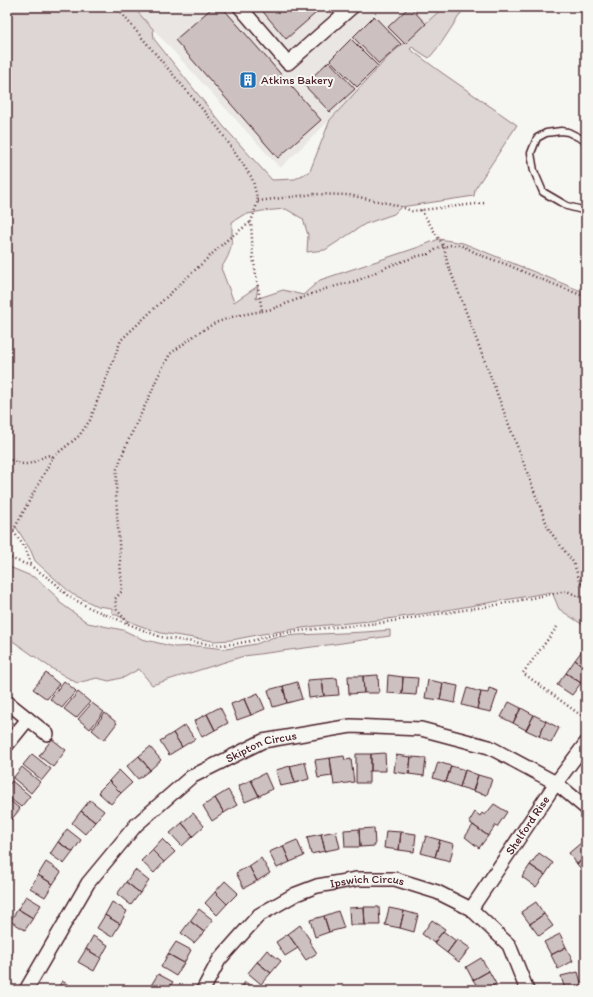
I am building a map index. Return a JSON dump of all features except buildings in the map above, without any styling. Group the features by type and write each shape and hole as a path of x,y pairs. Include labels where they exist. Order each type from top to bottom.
{"street":[{"path":"240,7 288,63 352,7"},
{"path":"7,702 47,734"},
{"path":"7,745 28,719"},
{"name":"Skipton Circus","path":"26,990 88,883 136,825 191,778 262,741 351,726 421,729 489,747 556,783 586,808"},
{"name":"Shelford Rise","path":"471,908 556,783 586,743"},
{"name":"Ipswich Circus","path":"202,990 219,960 260,915 296,894 317,886 357,879 395,879 438,892 471,908 509,945 527,990"}],"lane":[{"path":"586,141 568,132 561,131 546,133 537,138 531,153 534,171 542,192 567,206 586,211"}],"path":[{"path":"116,7 219,129 252,178 258,201 250,222 253,257 262,311"},
{"path":"258,201 314,194 349,195 392,204 412,211 485,203"},
{"path":"421,210 444,247 447,262 549,530 574,562 581,584 586,588"},
{"path":"14,532 53,457 79,436 90,420 121,340 228,239 250,222"},
{"path":"129,624 117,610 115,599 122,591 116,495 117,469 127,442 170,354 198,333 214,323 235,316 272,310 325,289 359,280 389,266 418,256 429,254 438,248 451,245 463,246 480,255 508,264 533,276 586,297"},
{"path":"7,458 18,463 26,464 37,461 44,456 50,455 53,457"},
{"path":"7,532 14,532"},
{"path":"14,532 26,549 32,566"},
{"path":"7,556 32,566 54,582 68,596 90,608 161,636 214,645 235,644 275,634 380,623 496,605 567,592 586,600"},
{"path":"557,627 523,673 586,719"}],"shaded area":[{"path":"7,7 133,7 153,29 154,39 224,127 272,180 295,179 310,171 330,120 388,57 444,7 465,7 440,45 429,58 412,47 410,49 517,125 475,189 474,196 401,207 394,214 365,224 325,250 307,252 308,235 303,219 286,209 262,211 243,215 232,222 230,251 221,268 234,302 258,286 256,299 283,290 303,295 320,280 439,239 463,243 586,293 586,627 559,609 552,592 380,620 316,626 232,640 214,641 161,633 138,625 112,613 112,608 97,606 72,594 35,561 31,551 16,527 7,540"},
{"path":"133,7 444,7 388,57 330,120 280,168"},
{"path":"7,566 36,578 59,599 59,602 88,623 123,630 142,639 175,647 198,646 226,649 256,644 274,637 390,630 390,636 244,656 152,685 139,669 125,677 109,681 97,678 77,683 51,668 7,637"}],"place":[{"name":"Atkins Bakery","path":"248,80"}]}
